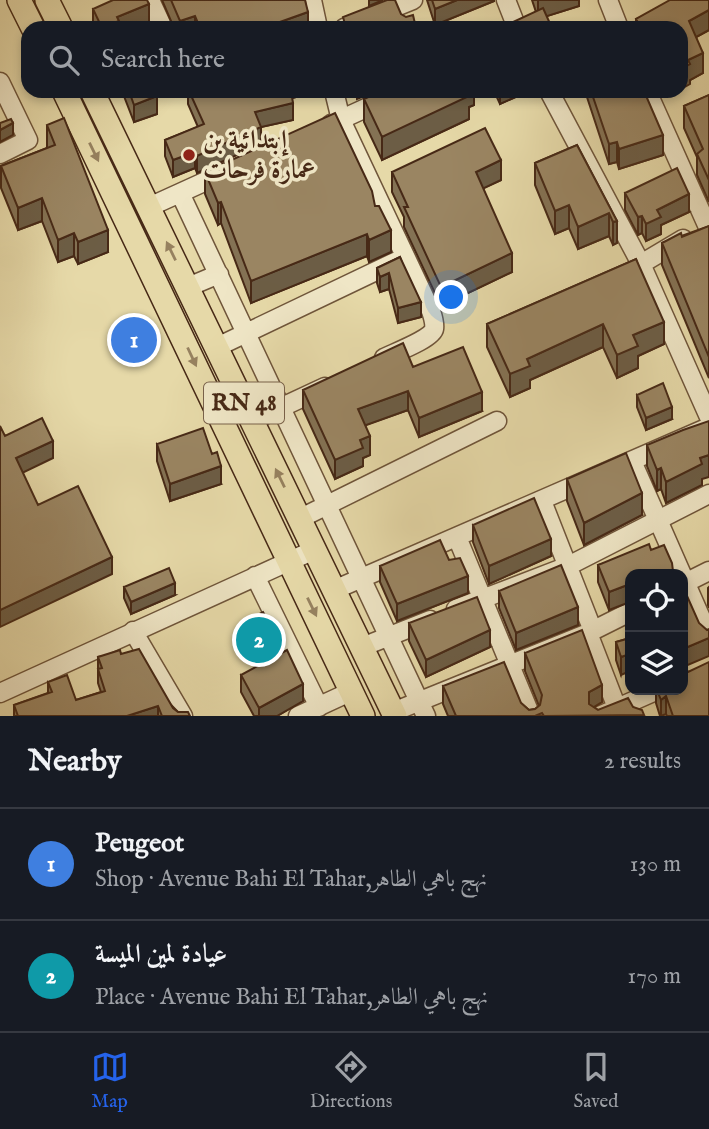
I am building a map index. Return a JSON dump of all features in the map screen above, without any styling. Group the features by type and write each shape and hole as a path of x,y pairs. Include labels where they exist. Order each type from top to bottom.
{"main road":[{"path":"19,0 30,21"},
{"path":"47,0 58,21"},
{"name":"RN 48","path":"67,98 363,716"},
{"name":"RN 48","path":"95,98 394,714"}],"street":[{"path":"150,0 160,21"},
{"path":"312,0 316,21"},
{"path":"506,0 514,21"},
{"path":"608,0 616,21"},
{"path":"363,21 405,5"},
{"path":"0,82 28,140 0,155"},
{"path":"336,98 341,120 431,312 435,328 433,333 368,366"},
{"path":"316,131 388,98"},
{"path":"553,98 641,264 709,417"},
{"path":"641,264 708,225 650,98"},
{"path":"149,207 242,165"},
{"path":"180,193 422,708"},
{"path":"217,347 406,257"},
{"path":"188,287 219,274"},
{"path":"252,421 344,378"},
{"path":"299,519 497,421"},
{"path":"334,590 709,427"},
{"path":"632,461 679,569"},
{"path":"362,647 568,566 709,494"},
{"path":"542,501 591,632 630,708"},
{"path":"457,537 531,716"},
{"path":"0,693 314,550"},
{"path":"688,582 709,571"},
{"path":"255,576 319,706"},
{"path":"688,590 709,636"},
{"path":"394,714 422,708 509,664 591,632 625,615"},
{"path":"133,631 183,716"},
{"path":"298,716 352,691"},
{"path":"599,716 630,708 650,695"}],"building":[{"path":"113,0 147,0 149,4 117,17 119,21 99,21 93,9"},
{"path":"171,0 305,0 308,12 283,21 197,21 195,16 180,21"},
{"path":"387,0 395,0 401,14 406,17 413,15 414,21 344,21 343,17"},
{"path":"432,0 457,0 435,9"},
{"path":"670,0 709,0 709,10 689,21 703,53 688,60 688,21 636,19"},
{"path":"543,8 549,21 515,21"},
{"path":"709,95 709,180 697,154 703,149 684,106"},
{"path":"132,98 152,98 134,105"},
{"path":"192,98 292,98 293,103 255,112 261,127 197,156 195,152 173,160 165,140 204,124"},
{"path":"366,98 465,98 382,137 364,99"},
{"path":"593,98 647,98 663,135 619,149 617,142 609,144"},
{"path":"335,113 372,191 375,206 379,206 391,230 369,240 367,234 251,281 221,202 218,203 205,172"},
{"path":"64,118 108,230 78,242 74,233 58,240 42,198 18,208 1,166 55,145 47,125"},
{"path":"11,119 13,123 0,130 0,123"},
{"path":"485,128 501,160 476,172 512,253 441,287 404,207 408,207 392,172"},
{"path":"577,145 617,221 613,222 609,213 578,227 569,205 555,211 535,163"},
{"path":"677,168 689,194 657,210 661,217 646,224 642,216 638,217 625,193"},
{"path":"709,226 709,357 662,243 681,233 682,237"},
{"path":"400,257 421,302 398,308 389,273 380,277 377,268"},
{"path":"636,259 664,322 633,335 638,346 617,355 603,324 527,359 530,366 510,374 487,324"},
{"path":"403,343 413,367 463,347 482,392 419,418 408,391 358,409 370,436 360,440 363,448 335,460 303,390"},
{"path":"663,383 672,407 646,418 637,395"},
{"path":"42,418 53,441 16,458 38,505 78,486 112,557 0,610 0,426 5,436"},
{"path":"709,421 709,455 700,458 702,464 666,482 661,468 657,470 647,445"},
{"path":"203,428 212,454 217,452 221,466 170,484 157,444"},
{"path":"626,453 642,493 584,523 567,479"},
{"path":"534,498 551,539 489,566 473,525"},
{"path":"440,540 449,560 460,558 468,576 397,604 380,566"},
{"path":"649,544 651,550 664,545 673,569 625,569 625,586 609,592 598,565"},
{"path":"561,565 578,607 516,633 499,591"},
{"path":"169,568 175,583 131,602 124,587"},
{"path":"477,597 490,630 426,660 409,623"},
{"path":"688,598 699,623 709,629 709,638 688,647"},
{"path":"263,612 275,633 255,644 243,623"},
{"path":"582,630 602,685 589,692 589,704 598,710 628,698 633,707 642,710 644,715 544,716 542,713 535,716 456,716 443,686 504,662 521,703 529,710 535,709 540,705 542,695 525,653"},
{"path":"625,639 625,656 621,657 616,642"},
{"path":"139,649 173,708 178,712 188,712 190,716 162,716 158,706 127,716 18,716 14,705 52,692 48,682 67,675 76,700 105,691 98,669 102,668 98,657 120,650 121,654"},
{"path":"287,650 303,684 259,708 241,675"},
{"path":"709,662 709,716 673,716 666,696 661,700 659,695 688,695 688,672"}],"place":[{"name":"إبتدائية بن عمارة فرحات","path":"189,155"},
{"name":"Peugeot","path":"134,340"},
{"name":"عيادة لمين الميسة","path":"259,640"}]}
